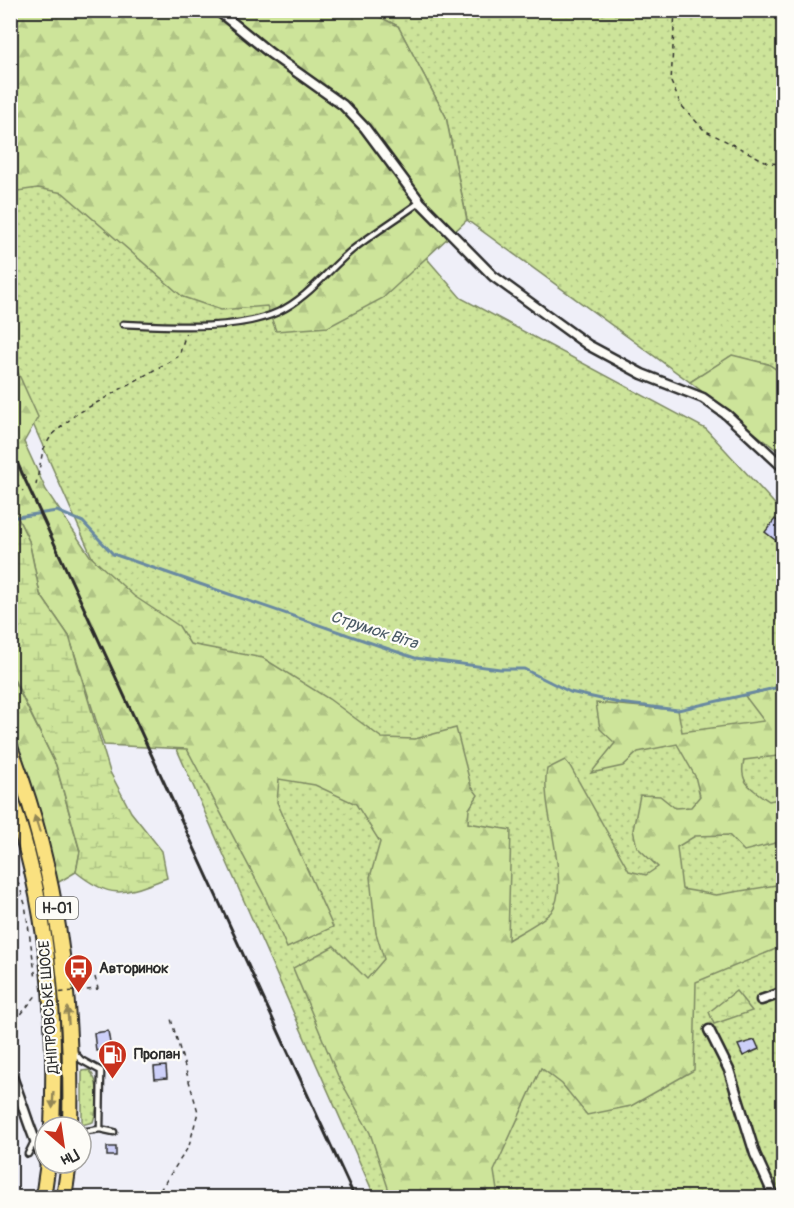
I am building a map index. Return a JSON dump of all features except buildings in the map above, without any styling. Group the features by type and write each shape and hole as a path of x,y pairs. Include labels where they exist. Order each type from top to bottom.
{"main road":[{"name":"ДНІПРОВСЬКЕ ШОСЕ","path":"10,747 40,833 59,916 70,1049 70,1115"},
{"name":"ДНІПРОВСЬКЕ ШОСЕ","path":"10,796 26,841 44,921 54,1025 52,1115"},
{"path":"43,1197 46,1175"},
{"path":"64,1197 67,1175"},
{"path":"69,1175 69,1197"}],"street":[{"path":"217,10 270,54 343,105 365,128 420,202 493,276 546,317 588,345 642,374 703,398 727,416 783,468"},
{"path":"761,1000 783,992"},
{"path":"709,1030 729,1070 755,1154 775,1197"},
{"path":"10,1072 22,1100 33,1138"}],"lane":[{"path":"123,324 188,327 258,318 290,306 352,251 420,202"},
{"path":"70,1049 81,1060 101,1071 100,1129"},
{"path":"93,1130 114,1131"},
{"path":"28,1155 33,1144"}],"path":[{"path":"675,10 670,82 681,105 704,130 770,163 783,164"},
{"path":"36,485 43,450 51,436 75,415 166,366 179,356 188,327"},
{"path":"10,477 23,491"},
{"path":"10,857 25,904 36,981"},
{"path":"42,994 98,989 95,977"},
{"path":"10,1028 38,992"},
{"path":"155,1197 189,1146 198,1112 171,1019"}],"green space":[{"path":"10,11 311,124 461,298 706,429 783,513 783,1197 375,1197 11,374"},
{"path":"10,11 368,11 398,26 446,117 467,220 383,298 328,327 276,331 267,306 221,310 183,297 63,193 38,188 11,192"},
{"path":"368,11 783,11 783,374 768,364 732,356 690,382 467,220 446,117 398,26"},
{"path":"10,355 38,417 24,442 46,490 90,556 134,596 179,626 190,644 263,658 329,699 382,738 415,739 456,728 471,786 478,795 469,809 468,823 511,830 508,940 547,916 557,900 559,883 547,803 547,769 565,760 629,871 646,875 658,867 637,847 633,830 640,795 660,796 675,808 691,807 700,796 695,776 677,744 638,752 623,766 591,773 615,743 600,729 596,703 678,710 682,732 764,721 745,696 783,686 783,758 778,756 744,760 743,774 748,785 769,801 783,798 783,841 744,851 729,835 695,836 677,847 682,889 716,895 783,884 783,946 696,982 694,1070 631,1106 587,1115 562,1084 541,1068 494,1171 498,1197 391,1197 370,1133 338,1076 293,968 334,946 367,979 384,959 376,933 370,877 380,842 356,804 315,785 279,779 277,802 333,927 287,948 264,895 187,749 104,745 69,636 40,594 29,541 11,504"},
{"path":"732,355 768,364 783,374 783,455 690,382"},
{"path":"11,504 29,541 40,594 69,636 110,772 131,812 162,851 167,878 141,888 120,892 110,891 100,888 76,872 80,851 56,765 11,673"},
{"path":"10,673 56,765 80,852 76,872 52,886 11,747"},
{"path":"736,991 752,1011 714,1024 709,1012"},
{"path":"89,1070 97,1088 93,1122 93,1115 82,1115 82,1071"}],"waterway":[{"name":"Струмок Віта","path":"10,518 57,511 83,522 113,554 415,658 500,669 524,669 570,692 619,703 678,710 784,686"}],"railway":[{"path":"10,447 355,1198"}],"place":[{"name":"Авторинок","path":"78,994"},
{"name":"Пропан","path":"113,1080"}]}
